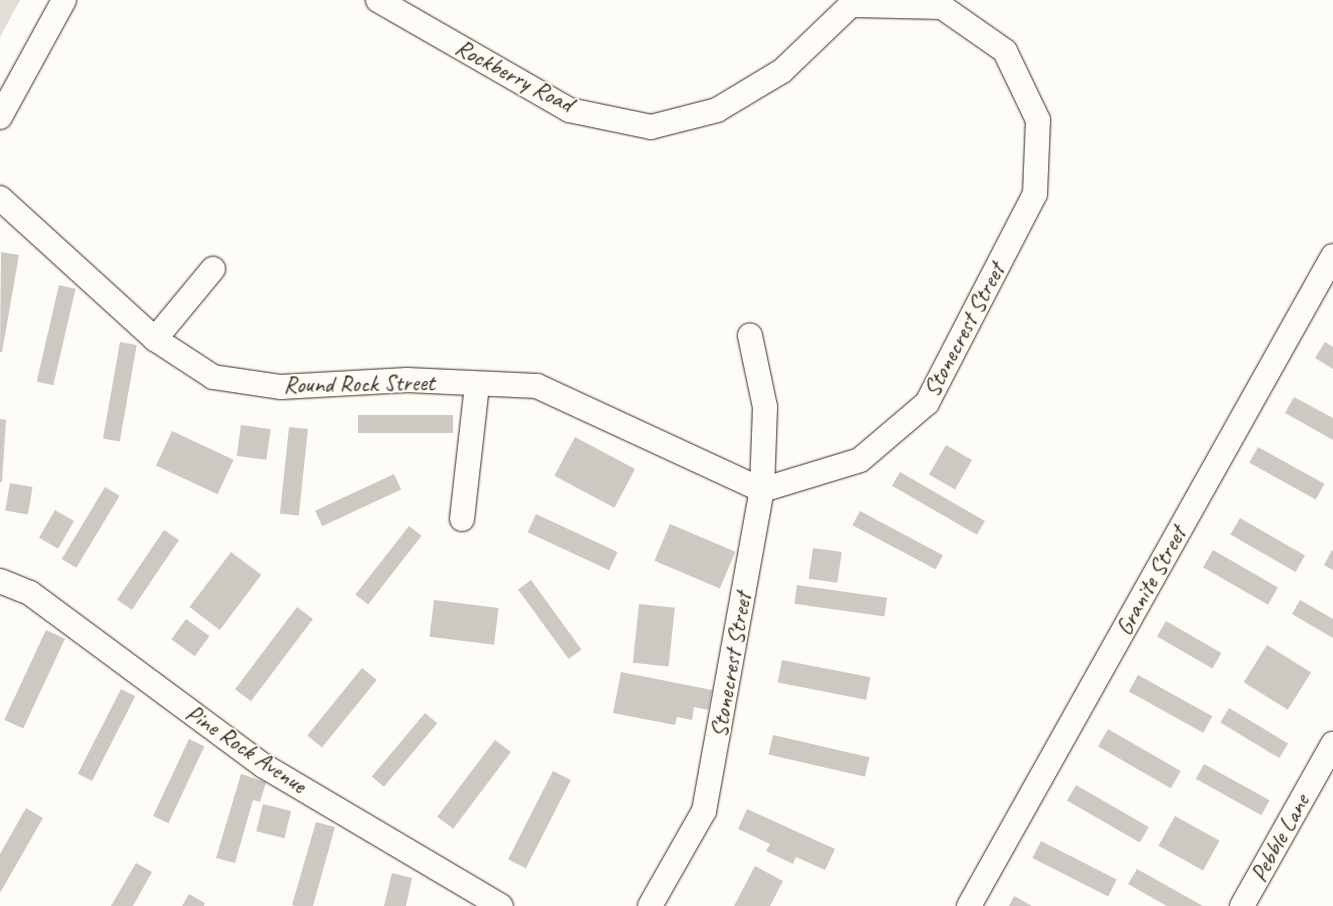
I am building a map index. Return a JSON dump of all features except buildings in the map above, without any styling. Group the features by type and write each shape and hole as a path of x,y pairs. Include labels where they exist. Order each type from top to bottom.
{"street":[{"path":"0,118 64,0"},
{"name":"Rockberry Road","path":"378,0 569,110 651,127 726,105 782,71 856,2"},
{"name":"Stonecrest Street","path":"650,906 704,811 762,490 860,460 927,403 1035,194 1038,120 1005,51 942,7 856,2"},
{"name":"Round Rock Street","path":"0,198 155,339 213,377 281,387 407,380 477,385 538,386 762,490"},
{"name":"Granite Street","path":"968,906 1333,256"},
{"path":"155,339 213,269"},
{"path":"750,336 765,407 762,490"},
{"path":"462,519 477,385"},
{"name":"Pine Rock Avenue","path":"0,581 30,593 264,766 501,906"},
{"name":"Pebble Lane","path":"1242,906 1333,744"}],"shaded area":[{"path":"0,0 20,0 0,37"}]}
